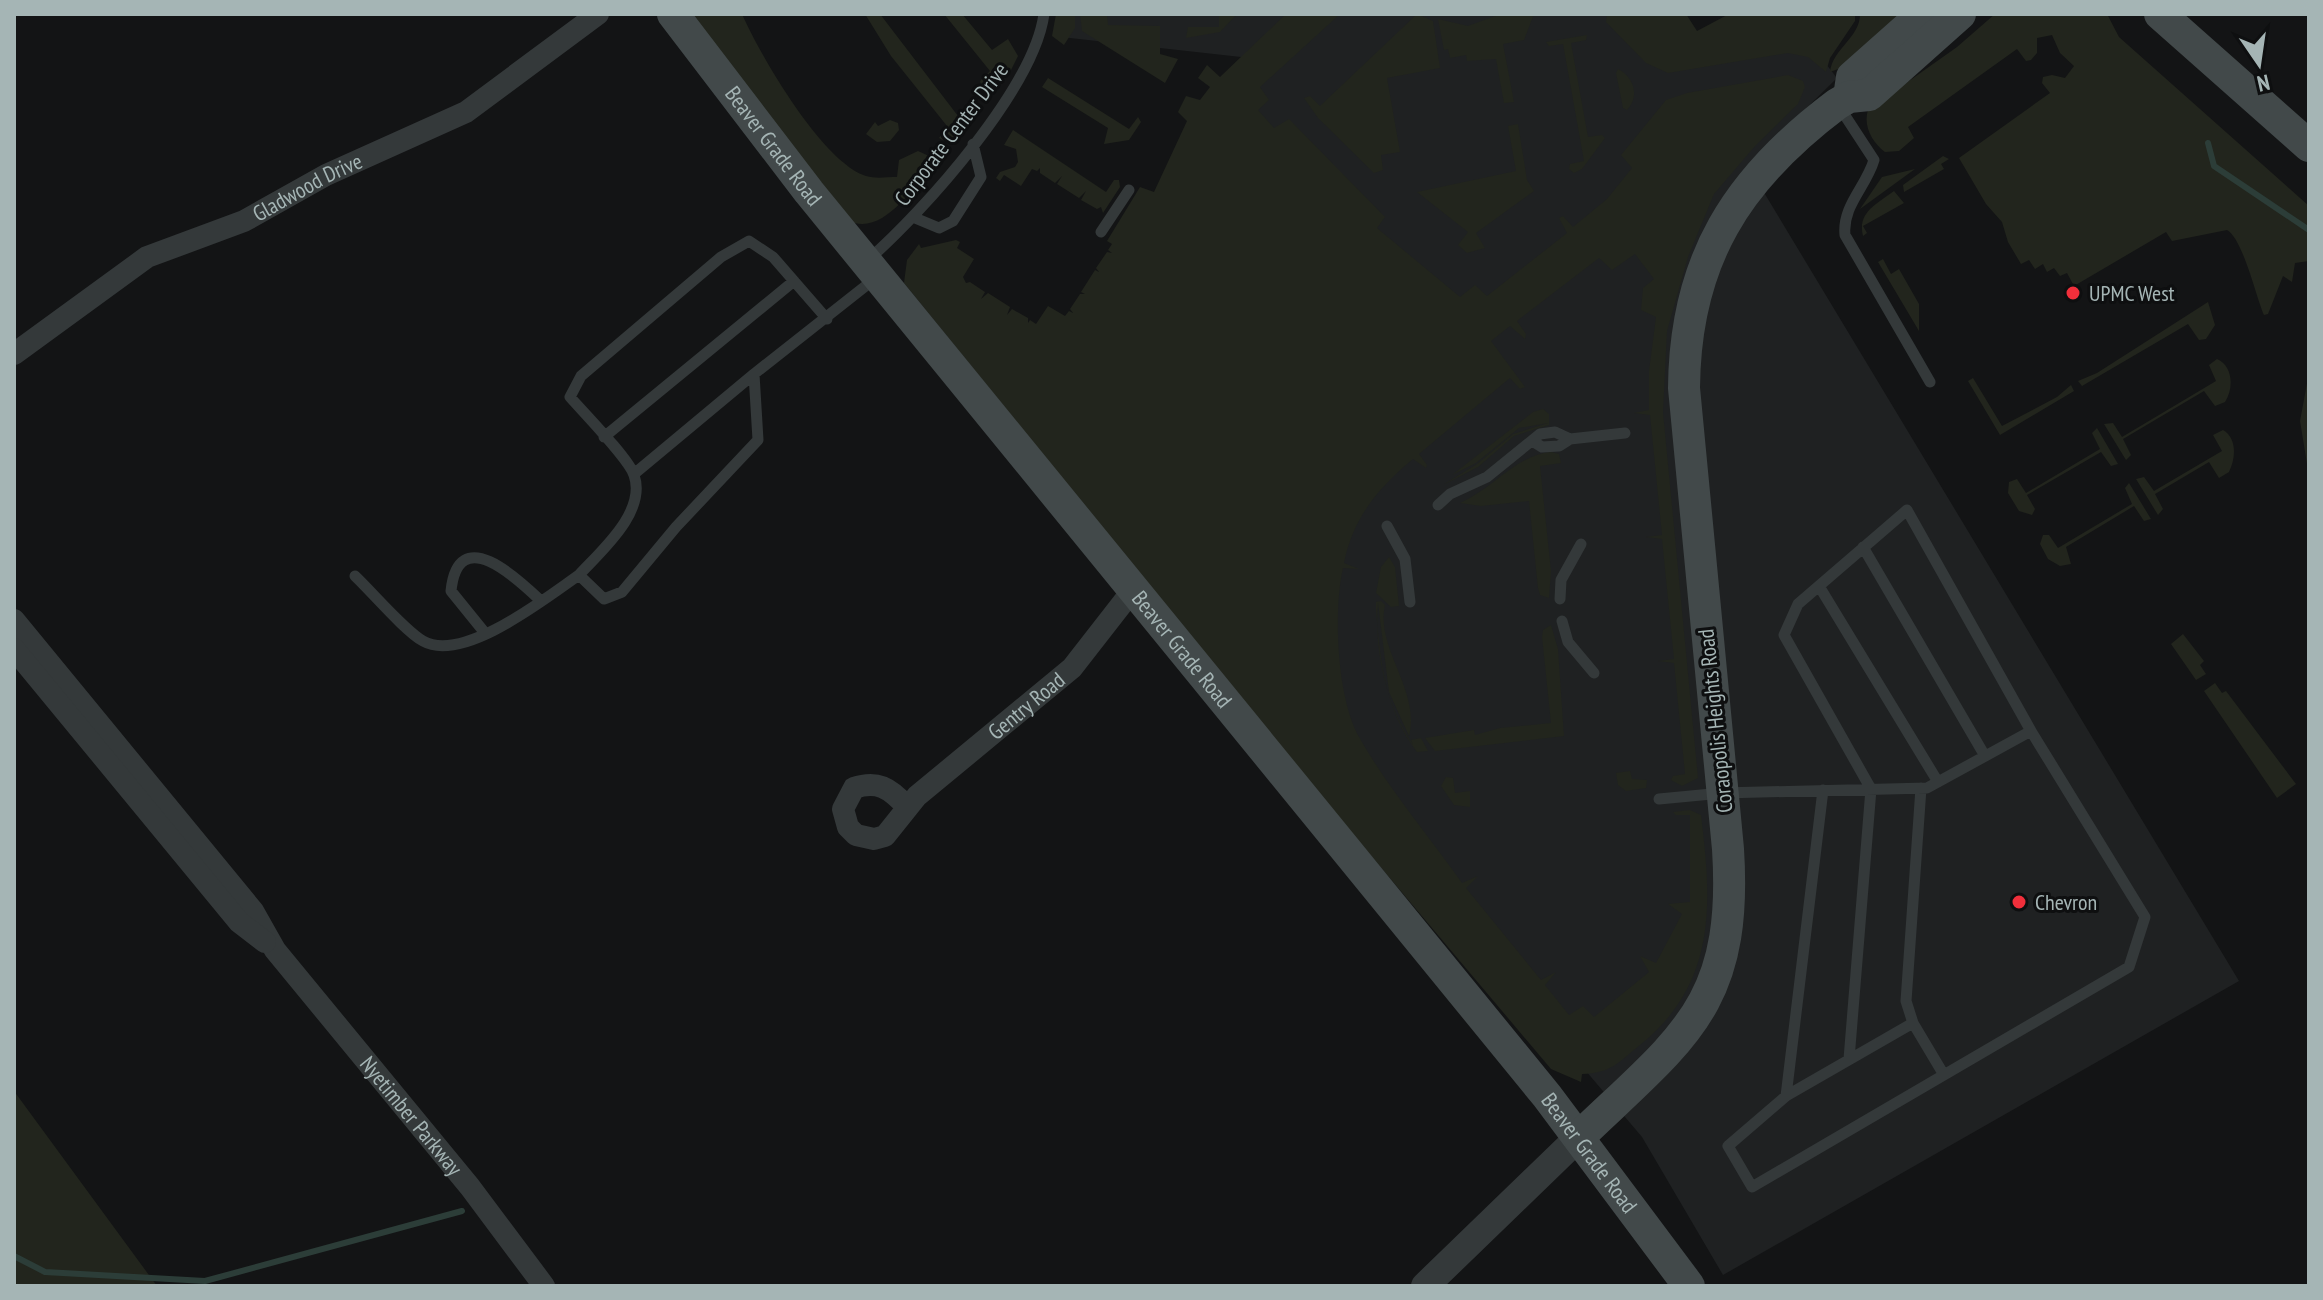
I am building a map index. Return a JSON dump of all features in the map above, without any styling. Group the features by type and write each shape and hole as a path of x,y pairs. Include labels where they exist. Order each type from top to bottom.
{"main road":[{"name":"Beaver Grade Road","path":"673,14 872,269 1579,1137 1689,1286"},
{"name":"Coraopolis Heights Road","path":"1843,100 1852,77 1923,14"},
{"name":"Coraopolis Heights Road","path":"1579,1137 1676,1044 1691,1025 1714,983 1730,922 1722,793 1686,421 1685,355 1690,317 1707,262 1734,205 1766,164 1843,100 1869,95 1960,14"},
{"path":"2160,14 2309,146"}],"street":[{"name":"Gladwood Drive","path":"14,354 147,257 244,221 326,175 466,112 598,14"},
{"name":"Gentry Road","path":"906,806 1072,668 1132,591"},
{"name":"Nyetimber Parkway","path":"14,620 253,911 275,950 442,1152 544,1286"},
{"name":"Nyetimber Parkway","path":"14,649 239,922 275,950"},
{"name":"Coraopolis Heights Road","path":"1425,1286 1579,1137"}],"lane":[{"name":"Corporate Center Drive","path":"634,474 754,374 827,319 872,269 973,144 1024,71 1038,41 1044,14"},
{"path":"1843,100 1874,160 1866,182 1848,209 1845,235 1930,382"},
{"path":"915,218 939,228 953,221 981,177 973,144"},
{"path":"1101,232 1129,190"},
{"path":"355,576 424,642 451,645 485,633 579,575 619,530 636,496 634,474 570,397 581,376 721,257 749,241 773,257 827,319"},
{"path":"604,437 794,281"},
{"path":"579,575 604,599 622,592 676,527 758,440 754,374"},
{"path":"1438,505 1450,494 1487,477 1518,449 1534,442 1540,434 1555,432 1570,439 1625,433"},
{"path":"1849,1059 1871,789 1784,635 1798,604 1907,510 2031,731 2145,917 2129,967 1752,1187 1728,1146 1786,1096 1913,1023"},
{"path":"1387,526 1405,559 1410,602"},
{"path":"1560,599 1561,580 1581,544"},
{"path":"1863,547 1985,756"},
{"path":"485,633 451,591 452,576 462,562 476,557 494,561 541,601"},
{"path":"1819,586 1938,782"},
{"path":"1562,621 1568,642 1594,673"},
{"path":"1659,799 1722,793 1921,788 1938,782 2031,731"},
{"path":"1921,788 1906,1001 1913,1023 1944,1075"},
{"path":"1786,1096 1823,790"}],"shaded area":[{"path":"689,14 742,14 794,105 831,151 849,167 870,177 897,177 899,160 918,151 929,156 930,169 905,199 884,217 861,224 849,221"},
{"path":"865,14 880,14 958,116 972,109 970,125 955,141 950,144 939,138 947,126 891,56"},
{"path":"944,14 962,14 992,50 1008,39 1018,56 1009,74 991,87 981,85 980,81 990,71"},
{"path":"1056,14 1075,14 1075,28 1064,45 1052,36"},
{"path":"1061,14 1298,14 1259,59 1061,37"},
{"path":"1080,14 1107,14 1108,25 1160,26 1160,54 1178,59 1165,83 1082,31"},
{"path":"1219,14 1237,14 1220,32 1186,38 1188,27 1219,27"},
{"path":"1286,14 1340,14 1260,87 1269,100 1258,110 1274,128 1289,119 1385,217 1377,228 1460,297 1475,285 1487,296 1567,233 1559,218 1563,216 1573,227 1607,199 1632,168 1621,155 1666,100 1687,93 1788,75 1803,81 1805,87 1798,104 1755,146 1714,194 1688,257 1667,331 1663,412 1698,778 1682,786 1671,780 1673,776 1685,774 1674,663 1658,661 1674,659 1662,539 1646,537 1662,535 1650,415 1634,413 1649,410 1649,371 1656,317 1641,310 1643,288 1654,279 1635,254 1612,270 1599,258 1517,321 1526,334 1525,339 1510,326 1491,341 1525,387 1520,389 1510,378 1419,454 1426,468 1413,459 1389,481 1361,518 1344,563 1359,569 1343,568 1338,631 1346,700 1359,737 1395,793 1462,883 1478,876 1466,888 1541,980 1556,972 1545,985 1569,1015 1583,1006 1594,1017 1649,972 1640,956 1656,963 1682,914 1668,904 1690,902 1690,815 1676,815 1673,812 1690,810 1701,815 1707,911 1704,940 1684,995 1665,1021 1620,1062 1600,1072 1582,1074 1581,1082 1551,1069 1291,761 904,283 907,260 919,244 921,248 956,240 960,242 957,248 974,259 963,277 966,283 970,282 985,292 981,299 988,293 1010,307 1007,315 1012,309 1028,318 1028,323 1030,320 1036,324 1048,306 1065,316 1069,311 1073,313 1070,309 1080,294 1085,294 1081,292 1095,270 1099,272 1096,268 1107,252 1112,253 1108,250 1112,244 1107,241 1140,187 1154,192 1187,121 1178,112 1186,96 1200,100 1210,87 1198,78 1207,65 1220,77"},
{"path":"1304,14 1634,14 1668,44 1804,36 1837,78 1748,166 2239,981 1723,1275 1642,1137 1297,731 1226,97"},
{"path":"1417,14 1433,21 1440,68 1387,78 1400,152 1381,155 1383,170 1374,173 1318,118 1304,98 1310,96 1320,106"},
{"path":"1501,14 1534,14 1524,40 1503,44 1514,102 1504,103 1496,59 1467,61 1466,55 1450,58 1448,49 1444,50 1438,19 1468,26"},
{"path":"1607,14 1686,14 1697,31 1729,14 1855,14 1855,21 1830,58 1826,72 1808,57 1788,53 1668,73 1646,63 1606,22"},
{"path":"1860,14 1900,14 1841,68 1830,72 1836,56 1856,30"},
{"path":"1995,14 2107,14 2119,37 2309,206 2309,261 2295,263 2292,282 2283,276 2268,314 2264,315 2244,256 2227,230 2172,241 2166,232 2074,286 2067,273 2060,276 2054,268 2047,272 2043,264 2035,269 2029,260 2021,264 2008,242 2002,222 1986,204 1959,158 2050,93 2042,83 2043,77 2052,75 2065,78 2074,66 2060,53 2052,35 2037,38 2037,53 2031,60 2026,61 2017,49 1908,127 1914,138 1899,151 1885,152 1876,143 1868,128 1868,110 1957,47"},
{"path":"1587,35 1586,40 1571,43 1588,137 1602,135 1605,138 1582,169 1574,173 1569,169 1570,164 1584,161 1563,44 1549,46 1546,42"},
{"path":"1618,69 1624,72 1633,87 1633,99 1627,110 1623,108 1616,73"},
{"path":"1048,78 1129,129 1138,117 1141,122 1129,140 1104,144 1108,128 1042,87"},
{"path":"890,120 898,123 899,130 890,141 877,142 866,134 875,122 878,126"},
{"path":"1518,124 1527,180 1534,191 1476,233 1485,248 1467,253 1458,245 1468,232 1417,192 1516,171 1508,126"},
{"path":"1013,130 1106,192 1114,180 1119,180 1120,187 1103,213 1101,207 1097,209 1081,200 1086,191 1079,198 1057,184 1062,176 1055,183 1040,173 1040,168 1037,171 1032,169 1021,186 1004,175 1000,181 996,178 1000,172 1015,167 1018,162 1016,149 1004,145"},
{"path":"1943,156 1949,159 1941,164 1944,169 1904,192 1903,185"},
{"path":"1915,169 1860,209 1882,177"},
{"path":"1894,191 1904,203 1863,226 1867,233 1863,236 1862,228 1863,221 1866,215"},
{"path":"1883,259 1891,274 1899,269 1919,304 1919,331 1878,262"},
{"path":"2208,302 2215,325 2206,339 2199,340 2188,324 2082,386 2078,381 2097,373"},
{"path":"2217,359 2229,372 2230,390 2225,402 2215,406 2204,391 2123,439 2131,455 2126,460 2104,424 2113,423 2122,437 2216,381 2209,365"},
{"path":"2309,377 2309,476 2300,421"},
{"path":"1973,378 2002,426 2057,397 2071,385 2074,391 2000,435 1968,381"},
{"path":"1543,409 1549,414 1549,425 1514,436 1478,467 1443,485 1477,464 1513,434 1548,423 1519,428 1476,463 1452,475 1533,412"},
{"path":"2097,428 2118,464 2111,466 2101,452 2027,495 2035,509 2032,515 2019,511 2008,493 2009,482 2017,479 2026,493 2100,449 2092,433"},
{"path":"2223,430 2231,438 2234,449 2229,472 2219,478 2209,462 2155,494 2163,509 2158,515 2136,479 2144,477 2154,491 2222,451 2213,435"},
{"path":"1551,452 1559,454 1561,463 1540,466 1551,571 1549,598 1540,595 1538,588 1529,501 1481,506 1460,503 1527,459"},
{"path":"2129,483 2151,519 2144,521 2134,506 2066,547 2071,564 2060,566 2048,559 2040,544 2043,535 2049,535 2058,548 2132,504 2125,488"},
{"path":"1389,557 1395,567 1399,606 1391,607 1376,593 1381,567"},
{"path":"1381,601 1385,605 1386,637 1409,703 1409,736 1389,692 1378,603 1377,627 1376,602"},
{"path":"1551,625 1558,649 1564,736 1435,751 1425,738 1474,730 1475,735 1500,728 1551,723 1542,637 1543,630"},
{"path":"2183,634 2204,661 2200,665 2206,674 2196,680 2171,644"},
{"path":"2215,683 2222,693 2226,691 2296,784 2277,798 2204,691"},
{"path":"1389,696 1413,745 1411,740 1421,738 1428,751 1417,752 1406,736 1398,719"},
{"path":"1630,771 1632,779 1647,780 1646,788 1626,791 1618,785 1616,773"},
{"path":"1446,777 1453,778 1455,793 1470,791 1470,807 1454,805 1441,786"},
{"path":"14,1091 157,1286 14,1286"}],"waterway":[{"path":"2208,143 2214,166 2309,230"},
{"path":"14,1256 45,1272 205,1281 462,1211"}],"place":[{"name":"UPMC West","path":"2073,293"},
{"name":"Chevron","path":"2019,902"}]}
